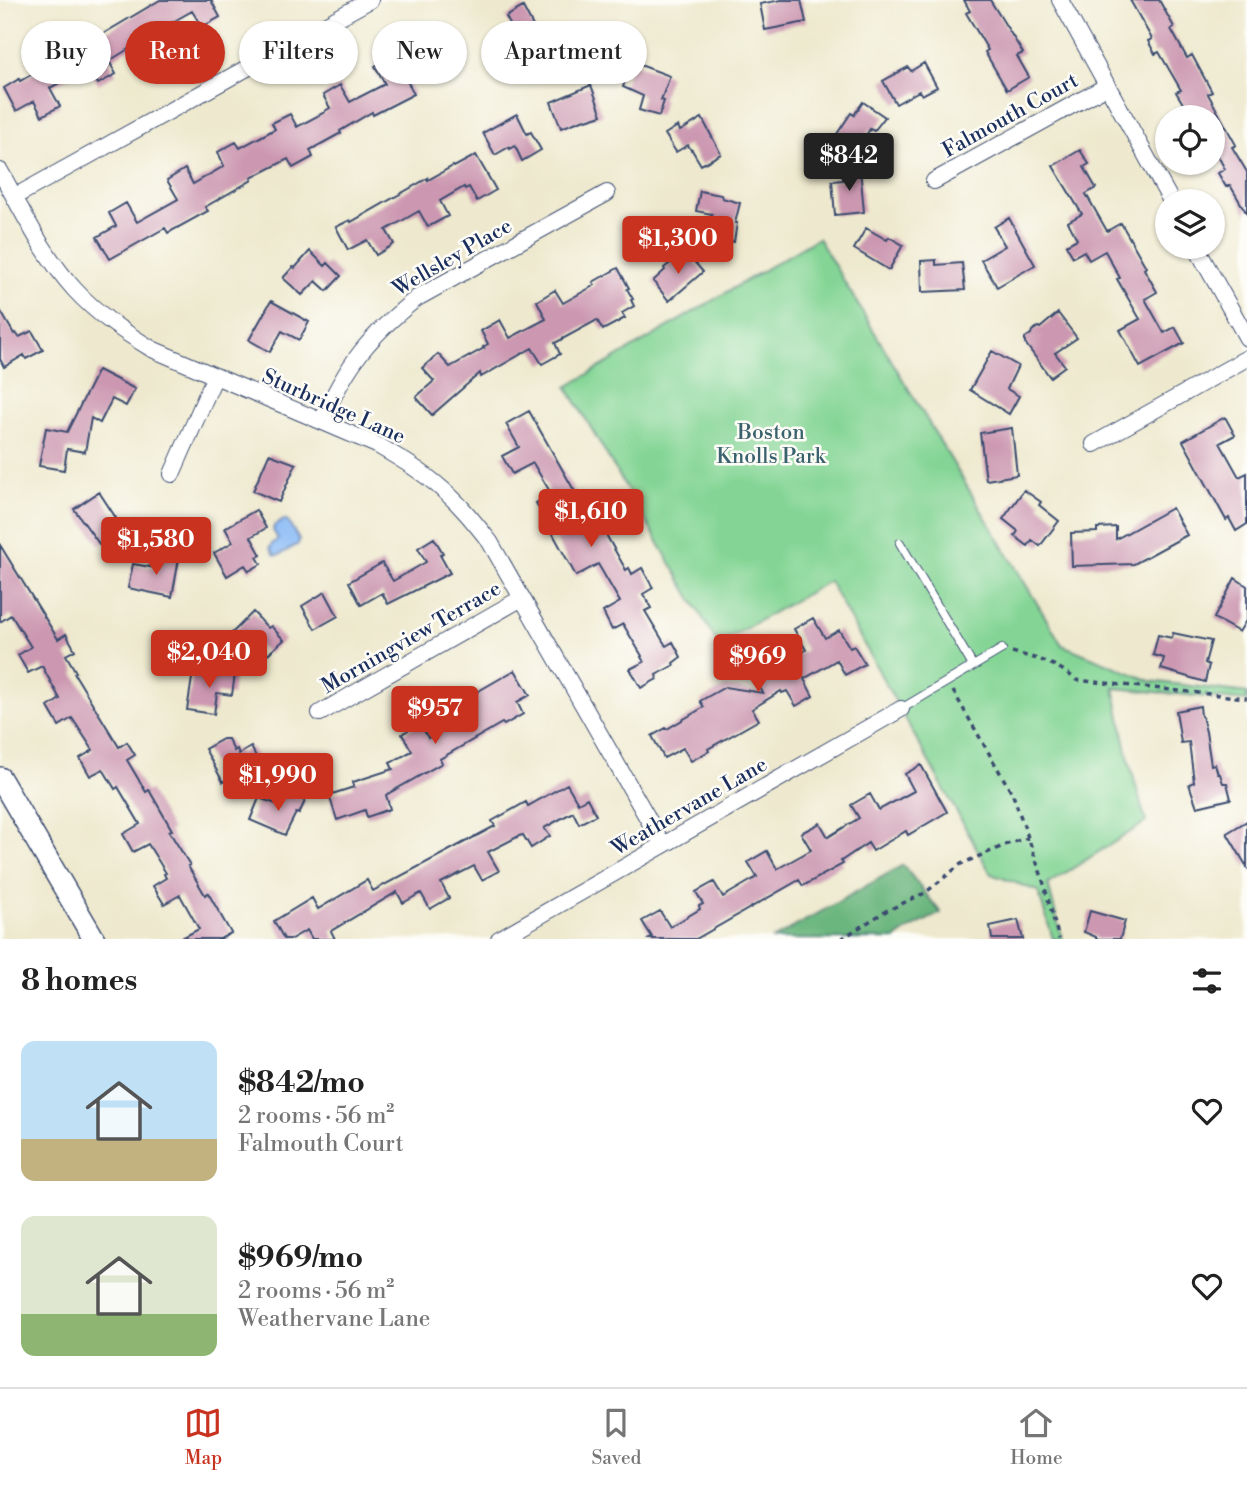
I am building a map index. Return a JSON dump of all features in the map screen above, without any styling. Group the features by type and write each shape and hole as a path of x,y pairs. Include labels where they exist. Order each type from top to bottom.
{"street":[{"path":"14,197 370,0"},
{"path":"1060,0 1164,189"},
{"name":"Falmouth Court","path":"934,181 1107,86"},
{"name":"Sturbridge Lane","path":"0,171 53,264 75,291 122,331 152,349 379,446 410,464 442,489 467,514 489,542 663,845"},
{"name":"Wellsley Place","path":"321,421 352,362 371,338 393,317 417,298 607,193"},
{"path":"1203,259 1247,338"},
{"path":"1094,444 1247,358"},
{"path":"172,474 215,376"},
{"name":"Morningview Terrace","path":"320,713 522,598"},
{"name":"Weathervane Lane","path":"499,939 901,709"},
{"path":"0,778 94,939"}],"lane":[{"path":"900,543 973,666"},
{"path":"901,709 1002,649"}],"path":[{"path":"1002,649 1054,664 1076,680 1247,698"},
{"path":"947,681 1013,795 1042,877 1059,939"},
{"path":"841,939 886,911 925,892 961,864 1028,838"}],"green space":[{"name":"Boston Knolls Park","path":"818,238 1062,645 1150,681 1247,693 1247,701 1114,688 1129,761 1146,822 1048,884 1062,939 1053,939 1038,891 991,874 829,581 718,644 567,387"},
{"path":"903,865 941,913 895,939 773,939"}],"water":[{"path":"287,520 299,540 298,544 275,555 270,548 278,539 273,530 274,526"}],"building":[{"path":"160,0 211,0 220,17 213,21 198,21 192,11 174,21 125,21 125,51 111,60 111,29"},
{"path":"801,0 806,22 765,30 760,4"},
{"path":"964,0 990,0 1023,53 1017,56 1029,77 1007,90 966,13 970,11"},
{"path":"1130,0 1159,0 1187,58 1192,55 1212,92 1208,94 1214,105 1184,105 1176,92 1181,90 1159,52 1155,54 1148,41 1152,39"},
{"path":"523,7 530,21 508,21 506,17"},
{"path":"924,63 937,87 922,95 919,91 896,104 883,81 908,67 911,71"},
{"path":"647,68 670,76 661,100 664,101 659,116 639,110 643,96 623,87 624,84 647,84"},
{"path":"19,79 21,84 57,84 50,88 60,106 42,116 34,101 16,111 4,88"},
{"path":"385,84 409,84 414,94 373,115 372,112 340,131 341,133 310,150 313,157 293,168 288,159 205,207 208,211 168,233 165,228 110,259 97,237 116,226 109,213 126,203 137,222 178,199 167,180 185,169 193,184 224,166 218,152 236,142 240,148 275,129 272,123 290,114 297,127 325,112 330,108 323,95 340,85 350,102"},
{"path":"591,85 602,115 561,128 551,102"},
{"path":"863,102 885,117 874,131 870,129 856,151 835,137 851,113 854,115"},
{"path":"517,114 527,134 531,132 541,150 522,161 515,146 495,155 483,133"},
{"path":"702,118 721,154 701,165 688,145 676,152 665,134 678,126 680,131"},
{"path":"1225,125 1236,145 1232,147 1247,172 1247,214 1230,185 1226,187 1219,175 1225,175"},
{"path":"1080,150 1089,164 1084,167 1096,188 1086,194 1107,231 1121,223 1157,292 1145,299 1164,333 1175,327 1184,343 1140,367 1120,330 1140,319 1117,279 1120,278 1105,251 1089,260 1084,251 1073,257 1066,245 1077,239 1068,222 1082,214 1053,166"},
{"path":"476,155 496,190 477,201 469,187 464,187 440,201 448,216 428,227 419,211 386,230 394,244 376,255 367,240 348,250 336,227 350,220 351,222 428,178"},
{"path":"860,168 864,212 835,215 832,181 843,180 842,169"},
{"path":"700,191 721,195 722,198 740,203 734,242 709,236 712,214 696,211"},
{"path":"1009,218 1035,265 997,287 981,260 1005,246 994,227"},
{"path":"866,228 887,240 889,237 903,245 889,270 854,249"},
{"path":"310,251 325,266 328,263 341,276 327,291 316,281 302,295 283,278"},
{"path":"685,251 703,272 669,301 653,281"},
{"path":"936,260 936,265 962,263 965,290 922,292 921,261"},
{"path":"618,268 629,288 627,289 634,306 622,313 625,318 603,330 597,320 555,343 560,354 542,364 532,348 481,377 480,373 432,415 416,397 434,381 422,368 438,354 450,367 488,344 481,331 500,320 510,338 546,319 537,301 555,290 563,303"},
{"path":"271,301 309,322 299,340 282,331 270,352 249,340"},
{"path":"0,310 14,334 19,337 32,331 43,350 26,359 24,355 4,367 0,359"},
{"path":"1058,313 1077,338 1055,353 1065,366 1050,377 1025,343 1025,338"},
{"path":"992,351 1018,366 1007,389 1019,396 1009,414 970,390"},
{"path":"98,370 135,389 126,406 112,399 100,423 91,418 85,452 67,449 64,470 39,466 46,428 67,432"},
{"path":"529,411 591,520 596,517 626,570 629,568 632,574 642,568 653,588 643,594 651,608 645,611 666,646 673,642 681,657 674,665 656,675 657,679 641,688 630,669 644,662 642,656 623,624 612,630 603,612 620,602 598,564 576,576 536,503 550,495 533,463 512,474 502,456 519,447 506,424"},
{"path":"1225,417 1235,435 1220,443 1239,477 1247,473 1247,524 1236,531 1229,518 1226,520 1183,441"},
{"path":"1012,428 1017,475 986,480 980,433"},
{"path":"269,454 296,464 279,502 253,491"},
{"path":"1024,490 1041,502 1039,505 1059,521 1040,546 1032,540 1028,546 1015,536 1018,531 1003,519"},
{"path":"99,492 116,518 113,521 120,531 100,545 74,509"},
{"path":"1172,508 1187,535 1134,564 1072,566 1071,533 1097,532 1097,528 1116,527 1116,539"},
{"path":"256,510 266,528 251,537 261,555 257,557 261,564 249,571 245,565 227,576 214,553 233,542 225,528"},
{"path":"434,538 450,573 388,604 382,593 361,605 349,582 382,563 393,581 426,562 418,548"},
{"path":"0,545 58,639 66,634 75,650 66,655 76,672 74,673 119,747 127,742 135,755 127,760 146,792 149,790 172,830 169,831 190,865 188,866 205,895 208,893 231,933 220,939 180,939 199,929 180,895 164,904 153,886 166,878 166,873 148,844 133,852 123,834 140,824 118,787 115,789 103,769 90,776 80,758 93,750 72,718 59,726 48,707 60,699 42,666 28,673 18,655 31,647 11,615 0,622"},
{"path":"159,555 179,559 172,597 128,588 133,564 156,568"},
{"path":"1235,578 1247,586 1247,619 1239,632 1214,618"},
{"path":"325,592 338,616 315,629 302,606"},
{"path":"253,612 284,640 268,654 259,645 242,657 226,639"},
{"path":"813,618 825,638 839,630 850,648 854,646 865,664 845,675 837,660 804,679 813,696 796,706 787,691 781,691 752,709 759,720 708,749 709,751 691,761 683,748 664,758 652,736 704,707 700,701 725,687 763,693 754,678 806,650 794,629"},
{"path":"1173,633 1211,641 1205,663 1209,665 1205,682 1161,669 1164,658 1153,655 1158,635 1172,638"},
{"path":"216,670 235,674 232,695 217,693 214,714 187,710 193,672 215,675"},
{"path":"515,670 530,695 517,702 523,714 440,759 442,763 386,795 390,809 367,817 365,810 337,820 329,795 354,787 353,782 393,769 390,763 412,751 402,734 420,723 428,738 457,721 449,708"},
{"path":"1200,706 1211,765 1215,764 1223,783 1227,783 1231,799 1197,807 1189,784 1194,782 1189,742 1181,743 1176,711"},
{"path":"228,739 234,751 237,749 239,754 251,747 261,766 244,775 242,771 223,782 205,749"},
{"path":"921,765 947,812 908,835 906,831 873,851 868,843 841,861 843,864 803,886 799,880 696,939 649,939 652,937 642,921 660,911 670,927 700,909 699,906 703,904 696,892 714,882 723,897 757,877 748,862 767,851 777,869 811,850 801,833 820,823 828,837 859,818 851,805 870,794 879,810 914,791 905,774"},
{"path":"567,784 578,803 587,798 596,815 579,824 573,812 544,828 550,836 531,848 523,835 488,852 499,871 482,880 474,866 441,883 449,898 430,909 421,893 403,903 397,892 331,931 335,939 312,939 307,930 291,939 284,939 274,921 312,898 318,909 367,880 373,891 495,826 492,821 526,802 528,806"},
{"path":"286,792 305,801 285,835 250,820 259,798 279,805"},
{"path":"1247,821 1247,867 1227,833"},
{"path":"1090,911 1125,921 1120,939 1096,939 1084,932"},
{"path":"1018,920 1023,939 992,939 990,926"}]}
